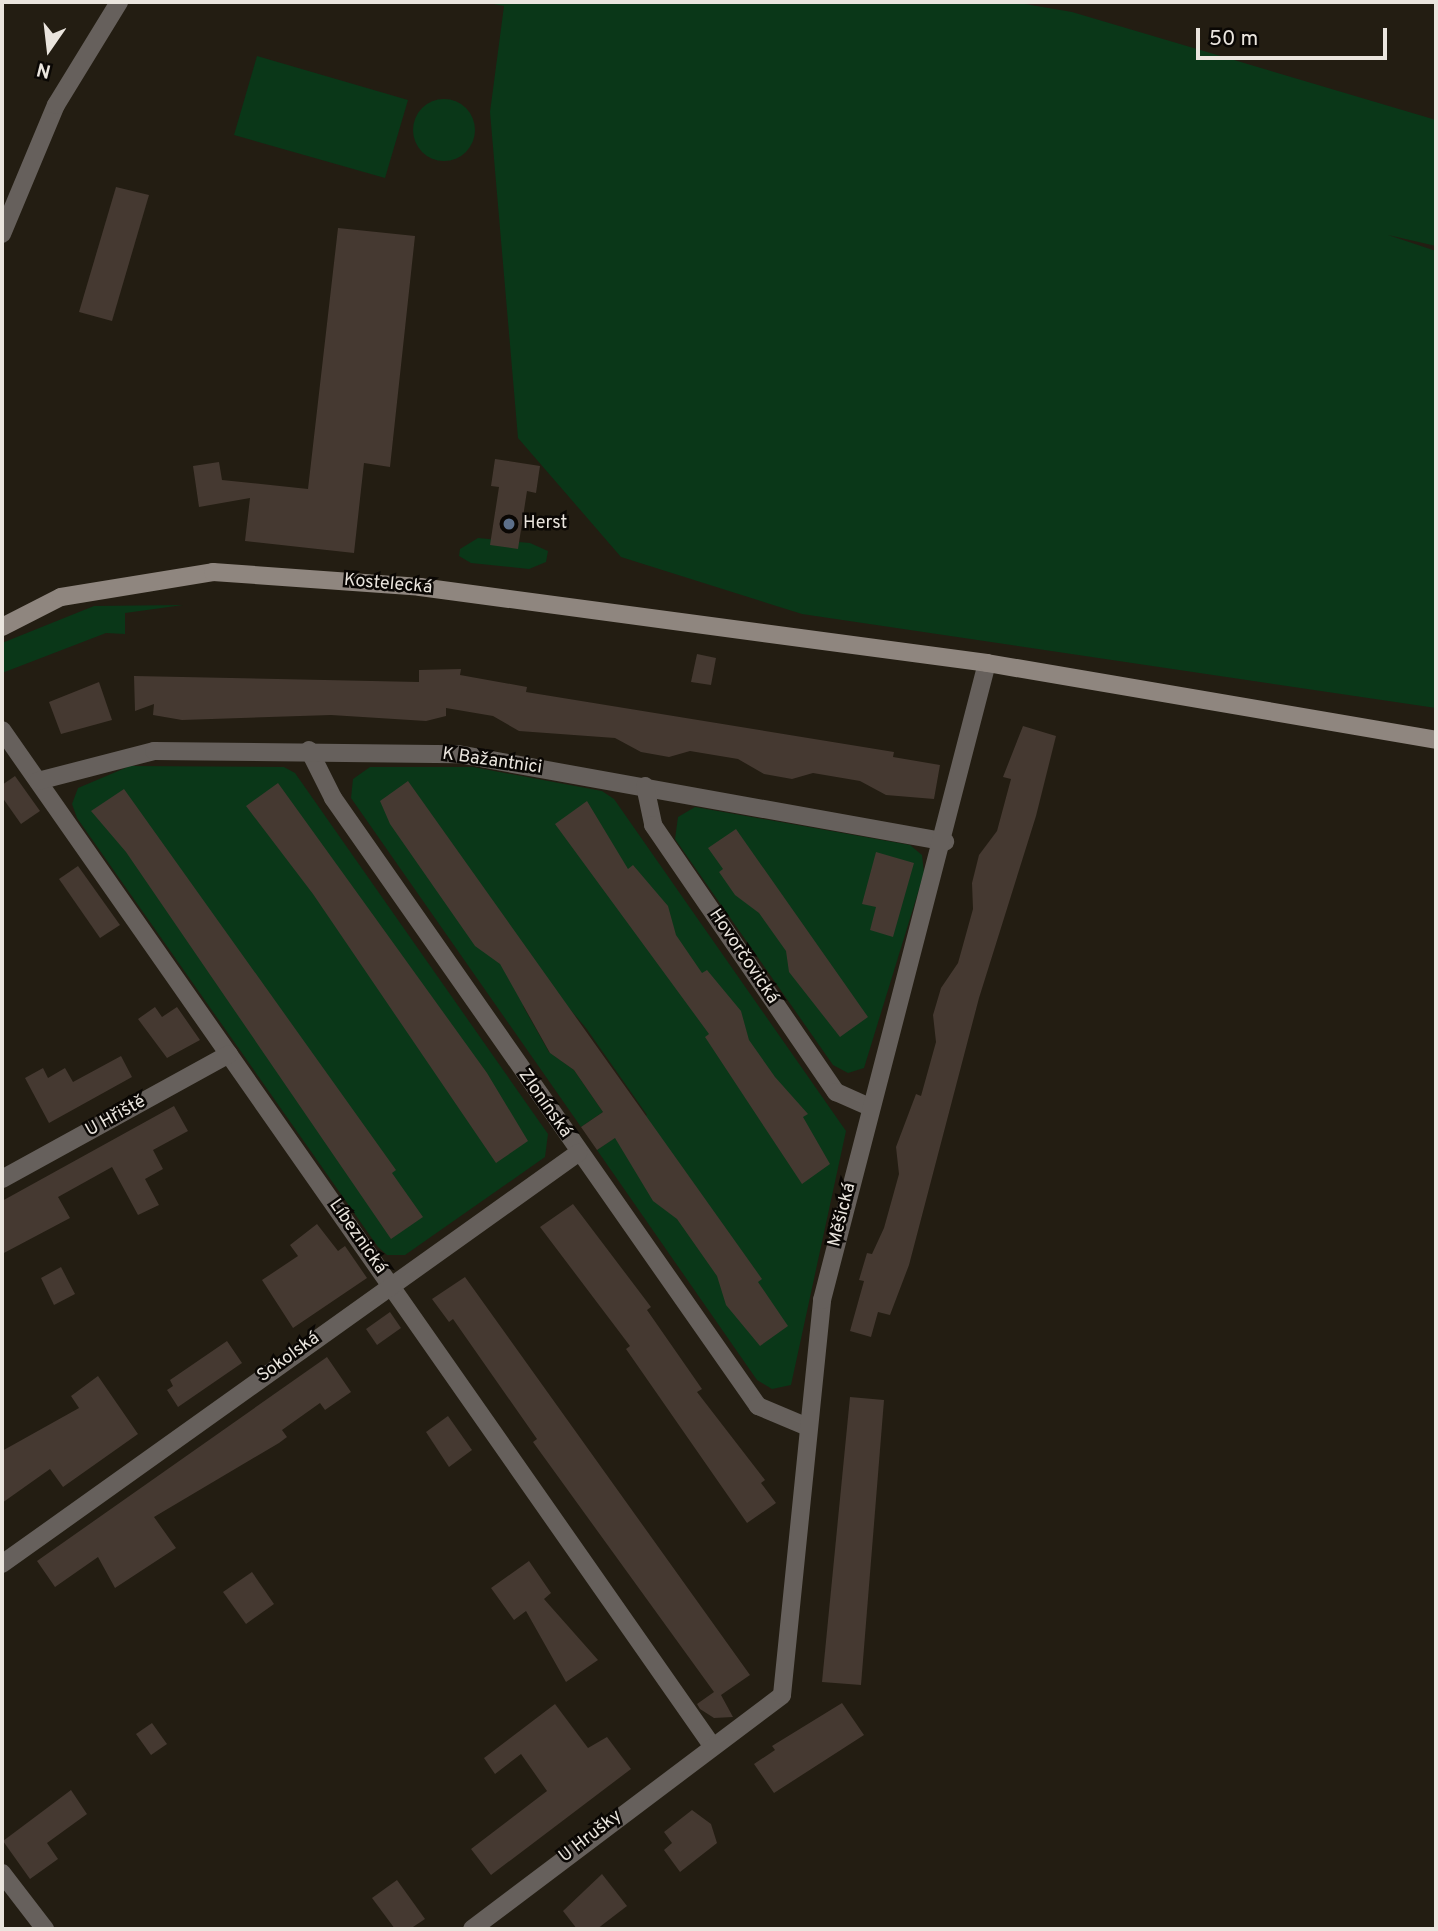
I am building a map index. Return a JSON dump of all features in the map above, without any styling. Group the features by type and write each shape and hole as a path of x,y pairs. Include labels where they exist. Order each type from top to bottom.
{"main road":[{"name":"Kostelecká","path":"2,627 61,597 213,572 420,587 987,663 1436,740"}],"street":[{"path":"2,234 56,105 119,2"},
{"name":"Měšická","path":"711,1745 782,1695 822,1300 869,1107 945,842 987,663"},
{"name":"Líbeznická","path":"2,730 711,1745"},
{"name":"K Bažantnici","path":"38,781 154,751 309,750 458,754 945,842"},
{"name":"Zlonínská","path":"309,750 333,798 578,1153 758,1406 808,1427"},
{"name":"Hovorčovická","path":"645,786 653,825 828,1080 836,1091 869,1107"},
{"name":"U Hřiště","path":"2,1179 229,1054"},
{"name":"Sokolská","path":"2,1564 578,1153"},
{"name":"U Hrušky","path":"472,1929 711,1745"},
{"path":"2,1873 45,1929"}],"green space":[{"path":"483,2 1013,2 1072,12 1436,120 1436,246 1388,235 1436,251 1436,708 802,614 621,557 518,438 490,112 504,6"},
{"path":"257,56 408,100 385,178 234,135"},
{"path":"444,99 456,101 466,108 473,118 473,142 466,152 456,159 444,161 432,159 422,152 415,142 413,130 415,118 422,108 432,101"},
{"path":"478,538 530,543 548,551 546,562 529,569 471,563 459,556 460,549"},
{"path":"183,605 125,613 125,634 106,633 2,673 2,643 94,606"},
{"path":"130,766 284,767 295,773 548,1134 545,1157 405,1255 387,1255 378,1247 77,818 72,804 78,788"},
{"path":"370,767 473,767 602,791 614,799 846,1131 791,1385 772,1389 757,1380 597,1150 647,1115 586,1028 551,987 523,1006 549,1052 574,1070 603,1112 581,1127 351,798 353,779"},
{"path":"695,807 910,845 922,855 924,873 864,1068 848,1073 833,1065 675,839 678,817"}],"building":[{"path":"116,187 149,195 112,321 79,312"},
{"path":"338,228 415,236 390,467 364,463 354,553 245,541 250,498 199,507 193,466 219,462 222,480 308,489"},
{"path":"495,459 540,466 536,493 527,491 518,549 490,545 499,487 491,486"},
{"path":"697,654 716,658 711,685 691,682"},
{"path":"461,669 460,675 527,687 526,692 894,752 893,757 940,765 934,799 886,795 860,781 813,773 792,779 764,774 738,759 690,751 669,757 641,752 615,738 519,731 493,716 446,708 446,716 426,721 331,715 182,720 153,715 154,704 135,711 134,676 419,682 419,670"},
{"path":"99,682 112,720 61,734 49,702"},
{"path":"1023,726 1056,736 1036,816 979,998 909,1265 890,1315 878,1312 871,1337 850,1331 864,1281 859,1280 867,1253 872,1254 884,1228 899,1174 896,1147 916,1094 921,1096 936,1042 933,1015 941,988 958,963 973,909 972,883 979,855 997,831 1011,779 1003,777"},
{"path":"15,776 40,811 21,824 2,797 2,785"},
{"path":"408,781 762,1279 758,1282 788,1326 760,1346 726,1305 717,1276 677,1219 653,1201 615,1138 597,1150 581,1127 603,1112 574,1070 550,1053 500,964 475,946 390,824 380,801"},
{"path":"278,783 487,1073 528,1141 496,1163 313,894 246,806"},
{"path":"124,789 396,1170 392,1173 423,1217 391,1239 126,852 91,811"},
{"path":"587,801 628,869 633,865 668,906 676,935 702,973 707,970 741,1011 749,1040 775,1077 808,1114 803,1117 830,1164 802,1184 705,1037 709,1034 555,824"},
{"path":"736,829 868,1017 840,1037 789,972 786,951 759,913 735,895 719,872 723,869 708,848"},
{"path":"876,852 914,863 893,937 870,930 876,907 862,904"},
{"path":"78,866 120,925 100,938 59,879"},
{"path":"155,1007 162,1017 177,1007 200,1040 167,1058 138,1019"},
{"path":"121,1056 132,1077 49,1123 25,1078 43,1068 48,1078 65,1068 73,1082"},
{"path":"174,1106 188,1131 153,1150 163,1169 145,1179 159,1205 138,1215 112,1167 58,1197 70,1218 2,1254 2,1201"},
{"path":"573,1204 651,1307 647,1310 702,1389 697,1392 765,1480 761,1483 776,1503 747,1523 626,1349 630,1346 540,1227"},
{"path":"317,1224 338,1251 345,1246 367,1278 293,1328 262,1280 298,1256 290,1245"},
{"path":"61,1267 75,1294 54,1305 41,1278"},
{"path":"465,1277 750,1675 721,1695 733,1717 714,1718 700,1709 697,1704 714,1692 533,1442 537,1439 453,1319 449,1322 432,1299"},
{"path":"390,1312 401,1328 377,1345 366,1329"},
{"path":"227,1341 242,1363 178,1407 167,1390 173,1386 170,1380"},
{"path":"327,1357 351,1392 325,1410 320,1403 282,1430 287,1437 279,1443 154,1517 176,1548 115,1588 98,1557 55,1587 37,1561"},
{"path":"98,1376 138,1434 63,1487 50,1469 2,1503 2,1451 79,1408 71,1396"},
{"path":"850,1397 884,1400 861,1685 822,1682"},
{"path":"448,1416 472,1450 449,1467 426,1432"},
{"path":"529,1561 551,1593 544,1599 598,1660 566,1682 526,1611 514,1620 491,1588"},
{"path":"252,1572 274,1604 246,1624 223,1592"},
{"path":"842,1703 864,1735 774,1793 754,1764 775,1750 772,1746"},
{"path":"555,1704 588,1748 607,1737 631,1769 491,1875 471,1849 547,1791 521,1754 495,1774 484,1758"},
{"path":"152,1723 167,1744 151,1755 136,1734"},
{"path":"71,1790 87,1814 47,1843 58,1859 30,1879 3,1841"},
{"path":"692,1810 711,1824 717,1843 680,1872 664,1850 672,1843 664,1832"},
{"path":"602,1874 627,1906 597,1929 577,1929 563,1911"},
{"path":"397,1880 425,1919 410,1929 395,1929 372,1898"}],"place":[{"name":"Herst","path":"509,524"}]}
